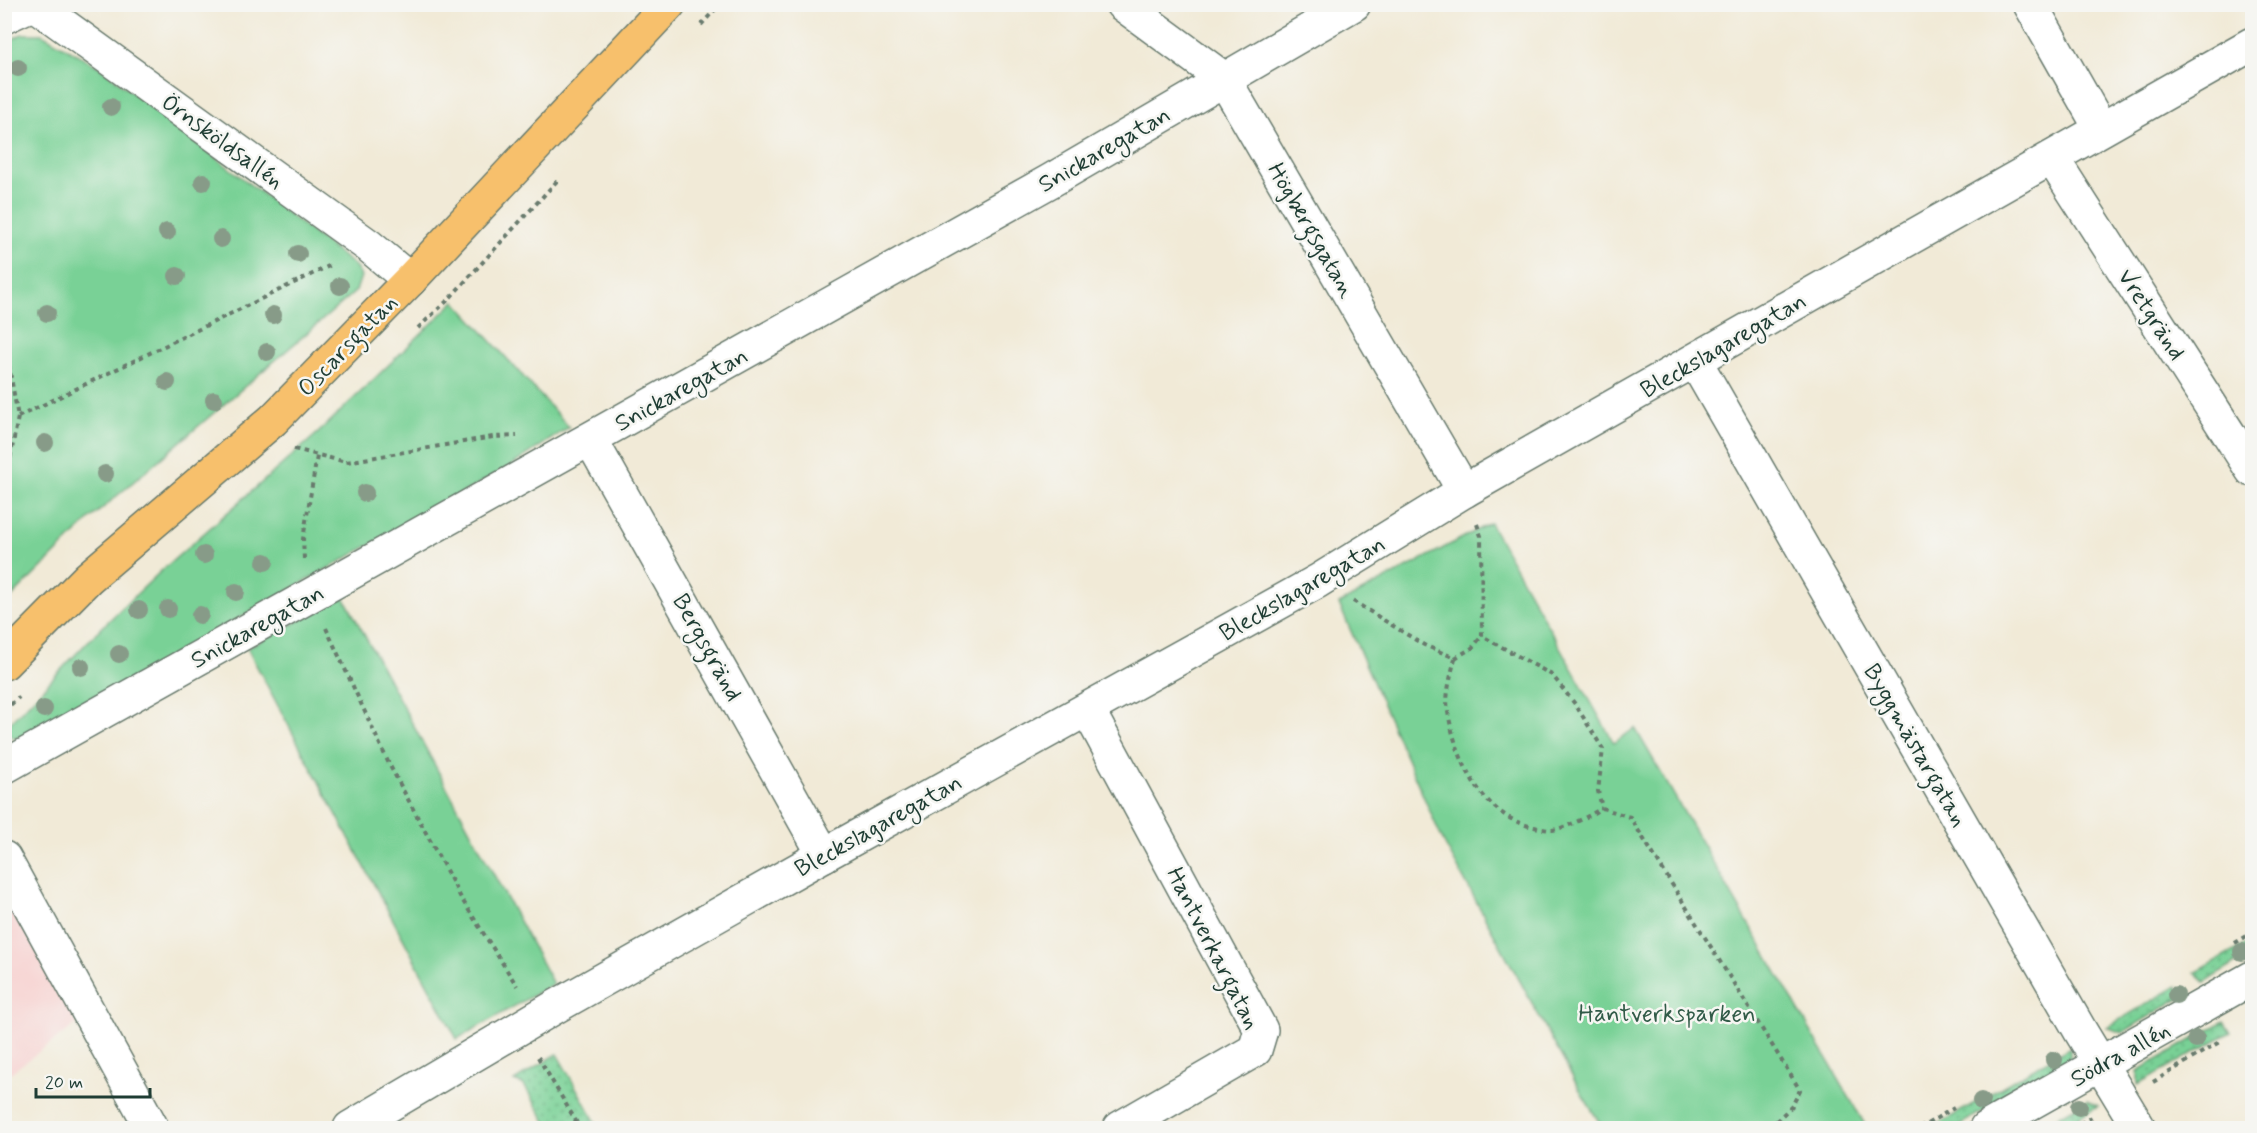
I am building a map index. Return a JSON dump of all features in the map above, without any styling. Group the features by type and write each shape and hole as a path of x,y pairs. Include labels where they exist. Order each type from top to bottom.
{"main road":[{"name":"Oscarsgatan","path":"4,663 88,578 273,420 410,280 669,4"}],"street":[{"path":"4,17 33,4"},
{"name":"Örnsköldsallén","path":"33,4 369,246 410,280"},
{"name":"Högbergsgatan","path":"1122,4 1224,79 1464,491"},
{"name":"Snickaregatan","path":"4,767 1050,182 1354,4"},
{"path":"2030,4 2101,129"},
{"name":"Bleckslagaregatan","path":"350,1128 529,1022 824,855 1318,581 1464,491 2253,44"},
{"name":"Vretgränd","path":"2052,158 2253,470"},
{"name":"Byggmästargatan","path":"1695,361 2139,1128"},
{"name":"Bergsgränd","path":"591,440 824,855"},
{"name":"Hantverkargatan","path":"1088,710 1261,1030 1255,1050 1120,1128"},
{"path":"4,858 152,1128"},
{"name":"Södra allén","path":"1986,1128 2253,978"}],"path":[{"path":"4,135 8,173 4,203"},
{"path":"18,417 369,246"},
{"path":"4,338 18,417 4,492"},
{"path":"293,448 316,456 346,462 493,437 525,436"},
{"path":"316,456 303,539 304,565 310,596 389,764 529,1022 580,1128"},
{"path":"1464,491 1481,536 1482,636 1472,648 1455,658 1450,678 1448,710 1455,740 1469,776 1482,796 1509,817 1526,825 1550,830 1584,819 1602,808"},
{"path":"1318,581 1424,645 1455,658"},
{"path":"1482,636 1552,675 1575,704 1603,749 1598,791 1602,808"},
{"path":"1602,808 1630,818 1800,1090 1792,1106 1769,1128"},
{"path":"2072,1128 2225,1038"}],"shaded area":[{"path":"4,893 78,1023 5,1077 4,1077"}],"green space":[{"path":"22,34 42,34 101,68 355,266 361,276 356,291 90,519 5,604 5,43"},
{"path":"455,301 569,427 509,467 27,737 14,738 8,734 8,725 99,630 161,571 319,432"},
{"name":"Hantverksparken","path":"1490,523 1614,743 1635,728 1867,1128 1603,1128 1583,1096 1443,841 1339,604"},
{"path":"344,597 553,984 457,1039 247,648"},
{"path":"2252,941 2252,954 2205,982 2195,973"},
{"path":"2177,986 2183,996 2122,1033 2107,1027"},
{"path":"2224,1021 2231,1032 2138,1085 2138,1071"},
{"path":"2070,1047 2070,1061 1954,1128 1932,1128"},
{"path":"557,1054 599,1128 550,1128 524,1085 514,1081"},
{"path":"2088,1100 2098,1106 2059,1128 2038,1128"}]}
